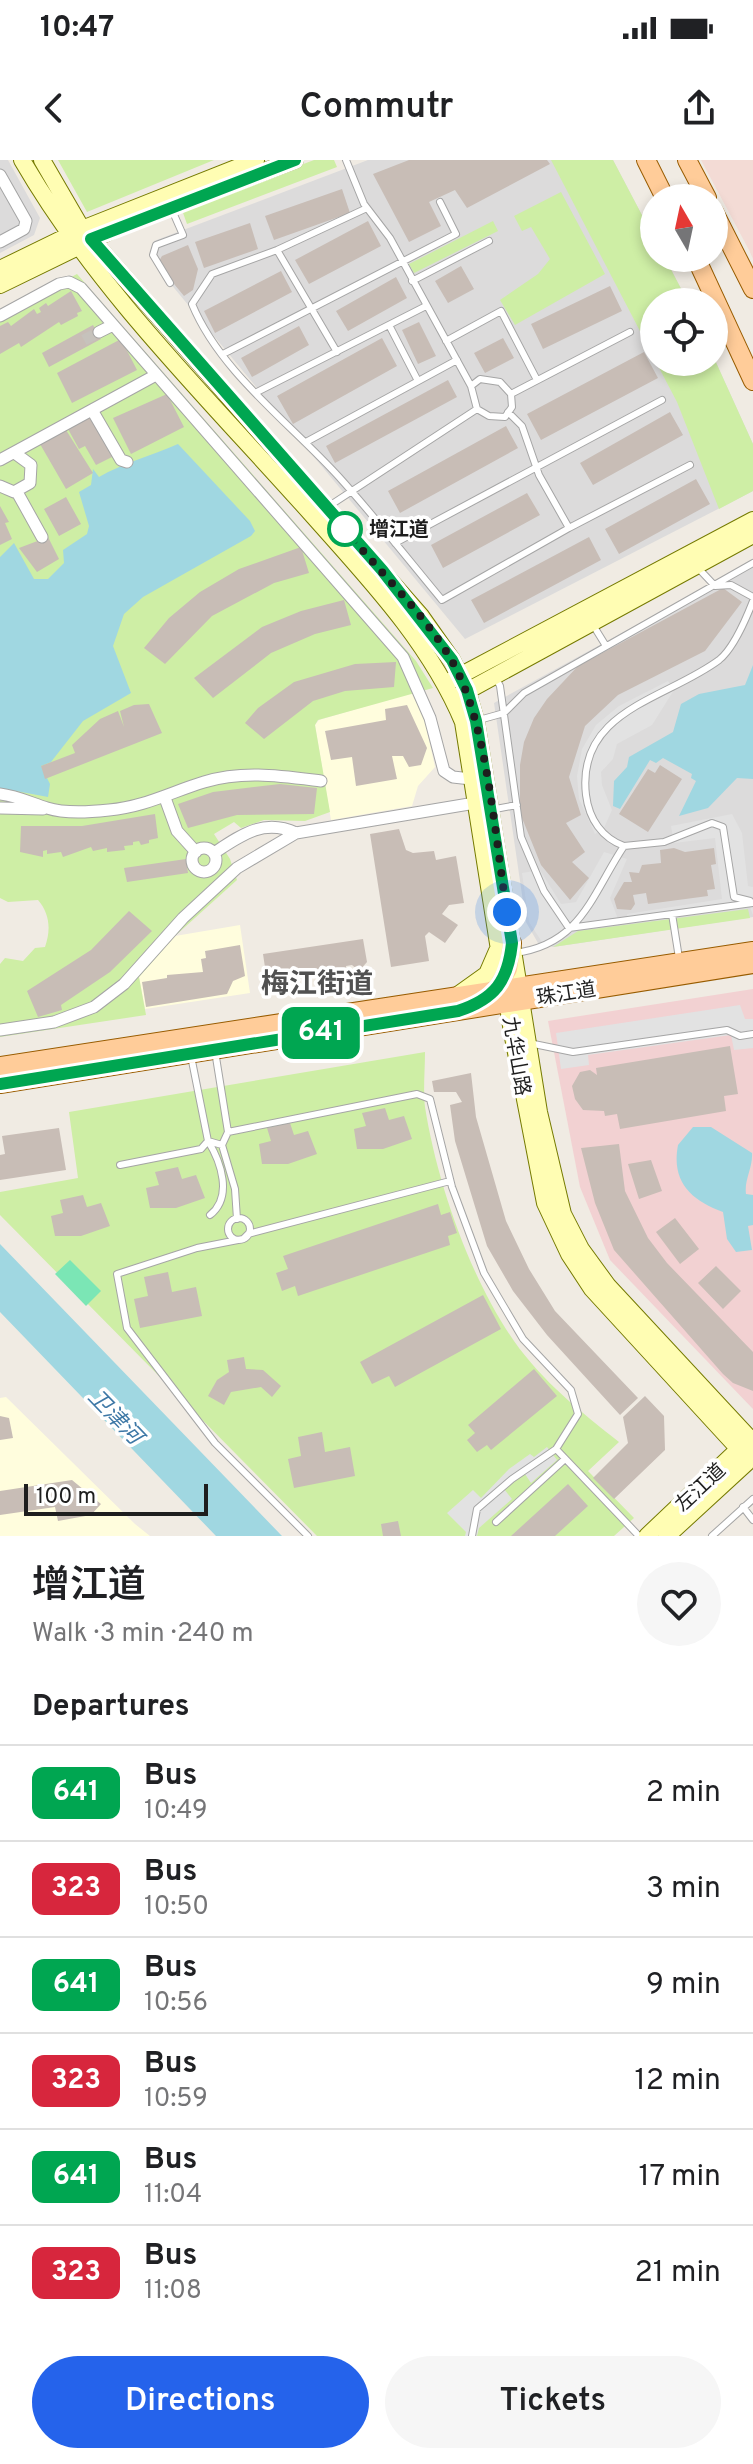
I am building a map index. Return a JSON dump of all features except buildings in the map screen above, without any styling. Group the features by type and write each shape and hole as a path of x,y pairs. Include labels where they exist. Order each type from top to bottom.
{"main road":[{"path":"646,160 658,184"},
{"path":"687,160 700,184"},
{"path":"728,240 753,289"},
{"path":"702,272 753,381"},
{"path":"508,947 509,992"},
{"name":"珠江道","path":"0,1084 214,1049 509,992 753,951"},
{"name":"珠江道","path":"509,992 753,964"},
{"name":"珠江道","path":"0,1066 455,1004"}],"street":[{"path":"22,160 79,237 456,687 471,779 483,806"},
{"path":"42,160 79,237 421,616 476,721 483,806 508,947 487,974 455,1004"},
{"path":"0,269 256,160"},
{"path":"0,285 79,237 295,160"},
{"path":"0,242 26,225 2,182"},
{"path":"0,316 69,282 81,288 403,657 430,718 444,771 453,777 471,779"},
{"path":"99,332 113,325"},
{"path":"0,460 156,375"},
{"path":"92,410 121,460 127,462"},
{"path":"16,454 28,460 33,471 30,483 17,492"},
{"path":"0,486 17,492 42,537"},
{"path":"456,687 753,520"},
{"path":"456,687 495,676 753,535"},
{"path":"0,808 110,810 165,798 206,782 241,774 321,781"},
{"path":"0,794 21,797 50,809"},
{"path":"165,798 177,831 196,852 195,867 201,871 212,869 216,863 214,853 205,848 196,852"},
{"path":"0,1030 54,1022 94,1007 124,984 183,918 237,868 296,833 483,806"},
{"path":"214,853 258,828 273,825 296,833"},
{"path":"212,869 222,882"},
{"name":"九华山路","path":"509,992 529,1043 553,1184 576,1241 608,1286 750,1447"},
{"name":"九华山路","path":"509,992 538,1173 545,1203 569,1254 592,1289 750,1447"},
{"name":"左江道","path":"647,1536 750,1447"},
{"name":"左江道","path":"667,1536 750,1447"}],"lane":[{"path":"346,160 367,208 401,260 471,386 477,409 489,416 505,417 512,407 511,394 500,382 480,379 471,386"},
{"path":"223,354 456,234 440,202"},
{"path":"170,207 183,235 156,245 153,255 170,283"},
{"path":"367,208 277,250 212,274 192,304 202,329 223,354 349,490 442,600 569,528 690,465"},
{"path":"412,281 489,241"},
{"path":"277,250 337,352"},
{"path":"257,392 426,306"},
{"path":"446,341 501,311 537,380"},
{"path":"389,325 418,381"},
{"path":"511,394 630,332"},
{"path":"306,442 457,360"},
{"path":"395,543 662,400"},
{"path":"326,508 349,490 477,409"},
{"path":"508,412 522,426 556,509 569,528"},
{"path":"476,721 504,713 524,693 753,563"},
{"path":"697,567 715,586"},
{"path":"715,586 731,585 753,599 721,658 614,719 593,750 584,777 588,810 607,840 624,846 664,842 712,823 723,827 734,897 753,902"},
{"path":"593,624 606,646"},
{"path":"495,676 504,713 521,837 544,891 569,928"},
{"path":"483,806 517,805"},
{"path":"508,947 537,950 569,928 591,907 624,846"},
{"path":"569,928 753,902"},
{"path":"672,914 680,962"},
{"path":"529,1043 573,1052 727,1030 740,1036 753,1034"},
{"path":"214,1049 228,1132 222,1145 235,1189 237,1219"},
{"path":"190,1053 208,1141 217,1155 223,1185 223,1198 210,1215"},
{"path":"228,1132 417,1094 430,1099 450,1181 492,1286 523,1339 571,1390 578,1414 556,1449 512,1479 477,1509 472,1536"},
{"path":"208,1141 222,1145"},
{"path":"120,1165 201,1149 208,1141"},
{"path":"308,1536 215,1443 127,1328 117,1274 234,1239 243,1239 248,1234 450,1181"},
{"path":"237,1219 248,1224 248,1234"},
{"path":"234,1239 228,1227 237,1219"},
{"path":"556,1449 639,1536"},
{"path":"496,1522 565,1459"},
{"path":"712,1536 753,1499"},
{"path":"743,1507 753,1520"}],"shaded area":[{"path":"0,160 8,160 40,218 34,235 0,253"},
{"path":"368,160 613,160 640,211 640,272 672,272 681,288 640,288 640,376 722,376 753,444 753,491 465,639 155,265 151,254 154,241"},
{"path":"701,160 753,160 753,259 728,211 728,184 714,184"},
{"path":"753,561 753,917 553,947 538,943 526,922 494,703"},
{"path":"668,681 674,690 652,725 617,744 613,759 601,772 602,785 612,810 604,828 595,834 579,799 577,776 582,749 596,725 619,706"},
{"path":"414,692 423,713 435,767 418,786 412,806 331,820 315,725 319,720"},
{"path":"732,814 742,833 748,886 753,887 753,915 750,907 628,922 627,914 722,899 715,838 674,843 671,826"},
{"path":"604,852 627,859 610,898 620,924 575,930 552,945 542,942 529,922 522,873 540,870 561,904 576,902"},
{"path":"240,925 250,993 145,1009 139,977 175,936"},
{"path":"753,989 753,1409 610,1260 580,1187 548,1021"},
{"path":"740,1005 745,1019 753,1019 753,1048 734,1050 731,1035 588,1055 589,1065 561,1069 556,1033"},
{"path":"6,1397 150,1536 0,1536 0,1398"},
{"path":"547,1447 557,1460 531,1483 525,1474 517,1478 504,1489 512,1499 479,1528 477,1536 465,1536 466,1532 447,1513 473,1490 481,1498 509,1469 530,1454 534,1457"}],"green space":[{"path":"58,160 214,160 87,212"},
{"path":"314,160 334,160 337,167 187,224 182,210"},
{"path":"551,160 613,160 640,211 640,272 672,272 681,288 640,288 640,331"},
{"path":"561,192 605,274 515,325 500,300 538,274 550,259 531,227 522,231 514,216"},
{"path":"493,221 498,231 414,273 409,264"},
{"path":"77,274 416,661 433,688 318,720 315,725 330,812 305,821 264,820 241,828 234,822 214,834 230,859 237,880 175,936 139,977 146,1015 0,1037 0,964 5,958 23,961 35,948 45,947 49,928 45,911 38,900 8,902 0,898 0,314"},
{"path":"663,376 722,376 753,444 753,491 719,509 677,402"},
{"path":"748,909 750,918 553,947 578,931"},
{"path":"425,1052 425,1107 430,1136 447,1198 483,1289 514,1341 537,1369 576,1407 619,1442 588,1471 634,1518 614,1536 317,1536 0,1215 0,1192 78,1178 69,1112"},
{"path":"70,1260 101,1291 86,1306 55,1274"}],"water":[{"path":"178,444 250,521 255,531 143,597 124,614 113,646 131,693 83,721 51,762 41,766 50,784 48,797 0,788 0,557 14,543 34,579 48,579 64,563 63,550 87,534 89,526 79,492 91,485 93,469 99,477"},
{"path":"753,665 753,779 737,778 708,808 679,816 696,781 691,778 692,774 663,758 656,763 650,760 620,809 613,806 614,781 627,767 629,757 673,732 681,704 699,694 745,685"},
{"path":"693,1127 711,1127 752,1153 746,1194 753,1195 753,1225 748,1226 752,1250 736,1252 727,1239 723,1212 701,1202 681,1179 678,1145"},
{"name":"卫津河","path":"0,1244 282,1536 216,1536 0,1312"}],"tunnel":[{"path":"84,340 99,332"}],"bus line":[{"name":"641","path":"0,1084 458,1011 490,997 504,981 508,969 512,943 476,721 467,690 452,660 421,616 382,570 91,239 295,160"}],"place":[{"name":"增江道","path":"345,529"}],"district":[{"name":"梅江街道","path":"317,983"}],"route":[{"path":"345,529 343,527 421,616 452,660 467,690 476,721 507,912"}]}
